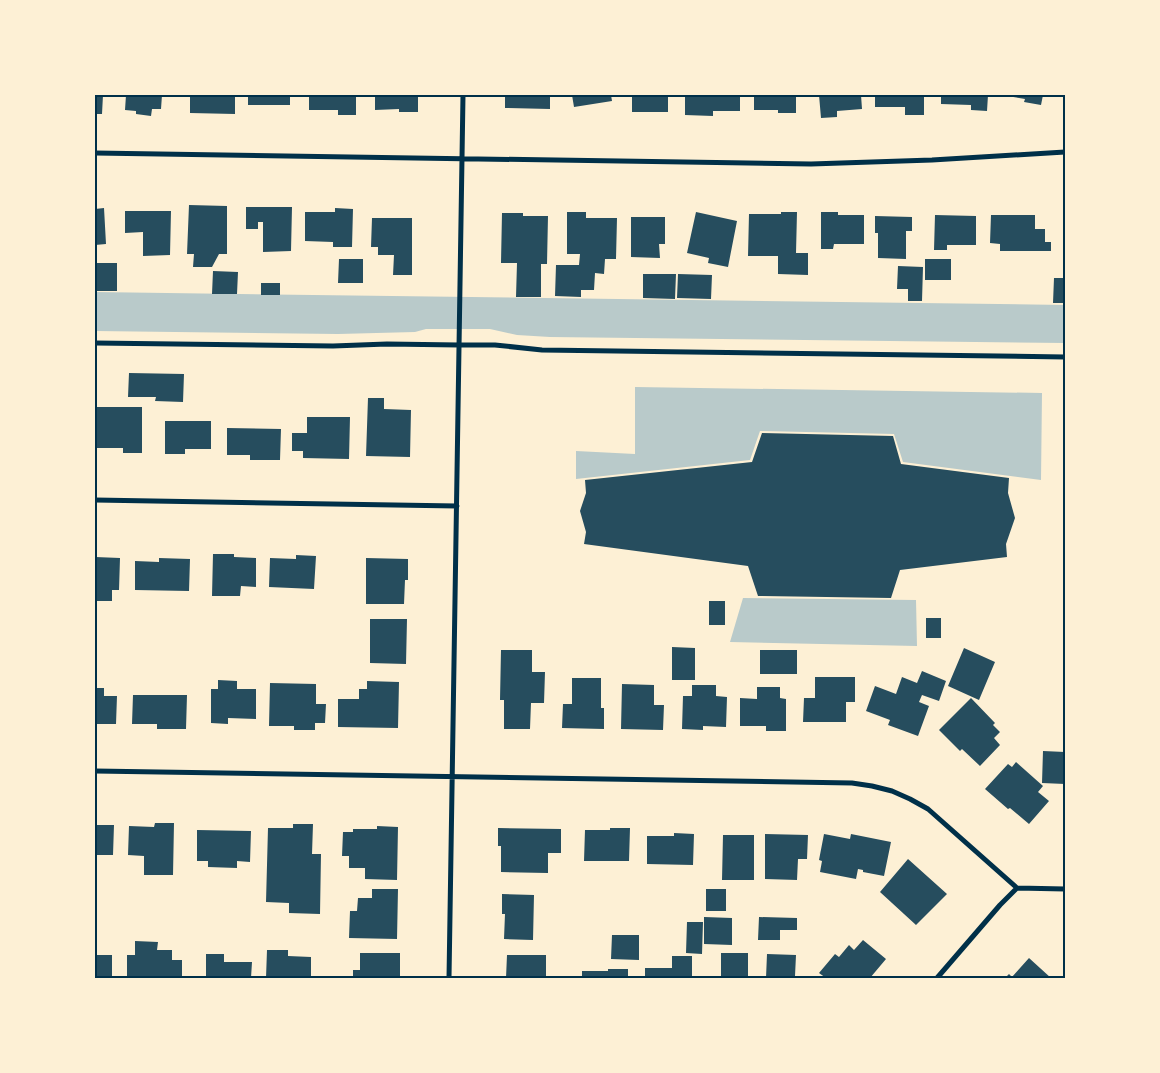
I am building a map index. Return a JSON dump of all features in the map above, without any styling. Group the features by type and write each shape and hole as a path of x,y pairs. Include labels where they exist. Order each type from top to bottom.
{"street":[{"path":"449,978 463,95"},
{"path":"95,153 811,164 932,160 1065,152"},
{"path":"95,343 333,346 387,344 495,345 542,350 1065,357"},
{"path":"95,500 457,506"},
{"path":"95,771 852,783 892,791 928,809 1017,888 1065,889"},
{"path":"937,978 1017,888"}],"shaded area":[{"path":"95,292 1065,305 1065,343 550,337 517,335 490,329 426,329 415,332 338,334 95,331"},
{"path":"635,387 1042,393 1041,480 903,462 894,434 760,431 750,460 576,479 576,451 635,454"},
{"path":"743,598 916,600 917,646 730,642"}],"building":[{"path":"95,95 103,95 102,114 95,114"},
{"path":"126,95 162,95 161,109 152,109 151,116 125,110"},
{"path":"190,95 235,95 235,114 190,113"},
{"path":"248,95 290,95 290,105 248,105"},
{"path":"309,95 356,95 356,115 338,115 338,110 309,110"},
{"path":"375,95 418,95 418,112 399,112 399,109 375,110"},
{"path":"505,95 550,95 550,109 505,108"},
{"path":"572,95 611,95 612,101 574,107"},
{"path":"632,95 668,95 668,112 632,112"},
{"path":"685,95 740,95 740,111 713,111 713,116 685,115"},
{"path":"754,95 796,95 796,113 778,113 778,110 754,110"},
{"path":"819,95 861,95 862,109 837,111 837,117 821,118"},
{"path":"875,95 924,95 924,115 905,115 905,107 875,107"},
{"path":"941,95 988,95 987,111 971,110 971,105 941,104"},
{"path":"1008,95 1043,95 1041,105 1024,102 1025,99"},
{"path":"189,205 227,206 227,254 219,254 212,267 193,267 194,254 187,254"},
{"path":"246,207 292,207 291,251 263,252 263,222 258,222 258,229 246,229"},
{"path":"104,208 106,244 95,245 95,209"},
{"path":"335,208 353,209 352,247 333,247 333,242 305,241 305,212 335,212"},
{"path":"125,211 171,211 170,255 143,256 143,232 125,233"},
{"path":"567,212 586,212 586,218 617,218 616,259 605,259 604,274 595,273 594,290 581,290 581,297 555,296 556,265 579,265 580,254 567,254"},
{"path":"696,212 737,221 728,267 708,263 709,258 687,253"},
{"path":"781,212 797,212 796,253 808,253 808,275 778,274 778,256 748,256 749,214 781,214"},
{"path":"821,212 838,212 838,215 864,215 864,244 834,244 833,249 821,249"},
{"path":"502,213 523,213 523,216 548,216 547,264 541,264 541,297 516,297 517,263 501,263"},
{"path":"935,215 976,216 976,245 947,245 947,250 934,250"},
{"path":"991,215 1035,215 1035,229 1045,229 1045,242 1051,242 1051,251 1000,251 1000,244 990,243"},
{"path":"875,216 912,217 912,231 906,231 906,259 878,258 878,233 875,233"},
{"path":"631,217 665,217 665,244 659,244 660,258 631,257"},
{"path":"372,218 412,218 412,275 393,275 394,255 378,255 378,247 371,247"},
{"path":"339,259 363,259 363,283 338,283"},
{"path":"925,259 951,259 951,280 925,280"},
{"path":"95,263 117,263 117,291 95,291"},
{"path":"898,266 923,267 922,301 908,301 908,289 897,289"},
{"path":"213,271 238,272 237,294 212,294"},
{"path":"643,274 676,274 675,299 643,298"},
{"path":"678,274 712,275 711,299 677,298"},
{"path":"1054,278 1065,278 1065,303 1053,303"},
{"path":"261,283 280,283 280,295 261,295"},
{"path":"129,373 184,374 183,402 155,401 156,397 128,397"},
{"path":"368,398 384,398 384,409 411,410 410,457 366,456"},
{"path":"95,407 142,407 142,453 123,453 123,448 95,448"},
{"path":"307,417 350,417 349,459 303,458 303,451 292,451 292,433 307,433"},
{"path":"165,421 211,421 211,449 185,449 185,454 165,454"},
{"path":"227,428 281,429 280,460 250,460 250,455 227,455"},
{"path":"762,433 893,436 901,464 1009,478 1008,493 1015,518 1006,544 1007,557 900,570 891,598 758,596 748,566 584,544 586,532 580,511 586,493 585,480 752,462"},
{"path":"213,554 234,554 234,557 256,558 256,587 241,586 240,596 212,596"},
{"path":"296,555 316,556 314,589 269,587 270,558 296,559"},
{"path":"95,557 120,558 119,590 112,590 112,601 95,601"},
{"path":"159,558 190,559 189,591 135,590 135,561 159,562"},
{"path":"366,558 408,559 408,580 405,580 404,604 366,604"},
{"path":"709,601 725,601 725,625 709,625"},
{"path":"926,618 941,618 941,638 926,638"},
{"path":"370,619 407,619 406,664 370,663"},
{"path":"672,647 695,648 695,680 672,680"},
{"path":"964,648 995,662 979,700 948,686"},
{"path":"501,650 532,650 532,672 545,672 544,703 531,703 530,729 504,729 504,700 500,700"},
{"path":"760,650 797,650 797,674 760,674"},
{"path":"922,671 946,681 939,701 922,695 919,702 929,706 918,736 888,725 890,720 866,711 875,686 896,694 902,677 917,683"},
{"path":"815,677 855,677 855,702 846,702 846,722 803,722 804,698 815,698"},
{"path":"572,678 601,678 601,708 604,708 604,729 562,728 563,704 572,704"},
{"path":"218,680 237,681 237,689 256,689 256,719 228,718 228,724 211,723 211,689 218,689"},
{"path":"367,681 399,682 398,728 338,727 338,699 359,699 359,689 367,689"},
{"path":"270,683 316,684 316,704 326,704 325,723 315,723 315,730 294,730 294,726 269,726"},
{"path":"622,684 654,685 654,705 664,705 663,730 621,729"},
{"path":"692,685 716,685 716,696 727,697 726,727 703,726 703,730 682,729 683,696 692,696"},
{"path":"757,687 780,687 780,698 786,699 786,731 766,731 766,726 740,726 740,698 757,699"},
{"path":"95,688 104,688 104,696 117,696 116,724 95,724"},
{"path":"133,695 187,695 186,729 157,729 157,724 132,724"},
{"path":"971,698 995,723 993,725 1000,732 994,738 1000,745 980,766 962,749 960,751 939,730"},
{"path":"1043,751 1065,752 1065,784 1042,783"},
{"path":"1016,762 1043,786 1038,792 1049,801 1029,824 985,789 1008,764 1012,767"},
{"path":"155,823 174,823 173,875 144,875 144,856 128,855 129,826 154,827"},
{"path":"293,824 313,824 312,854 321,854 320,914 289,913 289,903 266,902 268,828 293,828"},
{"path":"95,825 114,825 113,855 95,855"},
{"path":"377,826 398,827 397,880 365,879 365,868 349,868 349,856 342,856 343,832 353,832 353,829 377,829"},
{"path":"498,828 561,829 561,853 548,853 548,873 501,872 501,846 498,846"},
{"path":"610,828 630,828 629,861 584,861 585,830 610,830"},
{"path":"197,830 251,831 250,862 237,861 237,868 208,867 208,861 197,861"},
{"path":"674,833 694,834 693,865 647,864 647,836 674,836"},
{"path":"765,834 808,835 807,859 798,859 797,880 765,879"},
{"path":"824,834 850,839 851,834 891,842 884,876 863,872 863,870 858,869 856,879 820,872 822,861 819,860"},
{"path":"723,835 754,835 754,880 722,880"},
{"path":"908,859 947,894 916,925 880,892"},
{"path":"372,889 398,889 397,939 349,938 350,911 357,911 358,898 372,898"},
{"path":"706,889 726,889 726,911 706,911"},
{"path":"502,894 534,895 533,940 504,939 505,914 502,914"},
{"path":"704,917 732,918 732,945 704,944"},
{"path":"759,917 797,918 797,930 780,930 780,940 758,940"},
{"path":"687,922 703,922 702,954 686,953"},
{"path":"612,935 639,935 639,960 611,959"},
{"path":"863,940 886,959 870,978 826,978 819,973 835,954 839,957 849,945 854,950"},
{"path":"135,941 158,942 157,950 172,950 172,960 182,960 182,978 127,978 127,955 135,955"},
{"path":"267,950 288,950 288,956 311,957 311,978 266,978"},
{"path":"360,953 400,953 400,978 353,978 353,970 360,970"},
{"path":"721,953 748,953 748,978 721,978"},
{"path":"206,954 224,954 224,962 252,962 251,978 206,978"},
{"path":"767,954 796,955 795,976 805,976 805,978 766,978"},
{"path":"95,955 112,955 112,978 95,978"},
{"path":"507,955 546,955 546,978 506,978"},
{"path":"672,956 692,956 692,978 645,978 645,968 672,968"},
{"path":"1029,958 1051,978 1005,978 1009,974 1012,977"},
{"path":"608,969 628,969 628,978 582,978 582,971 608,971"}]}
